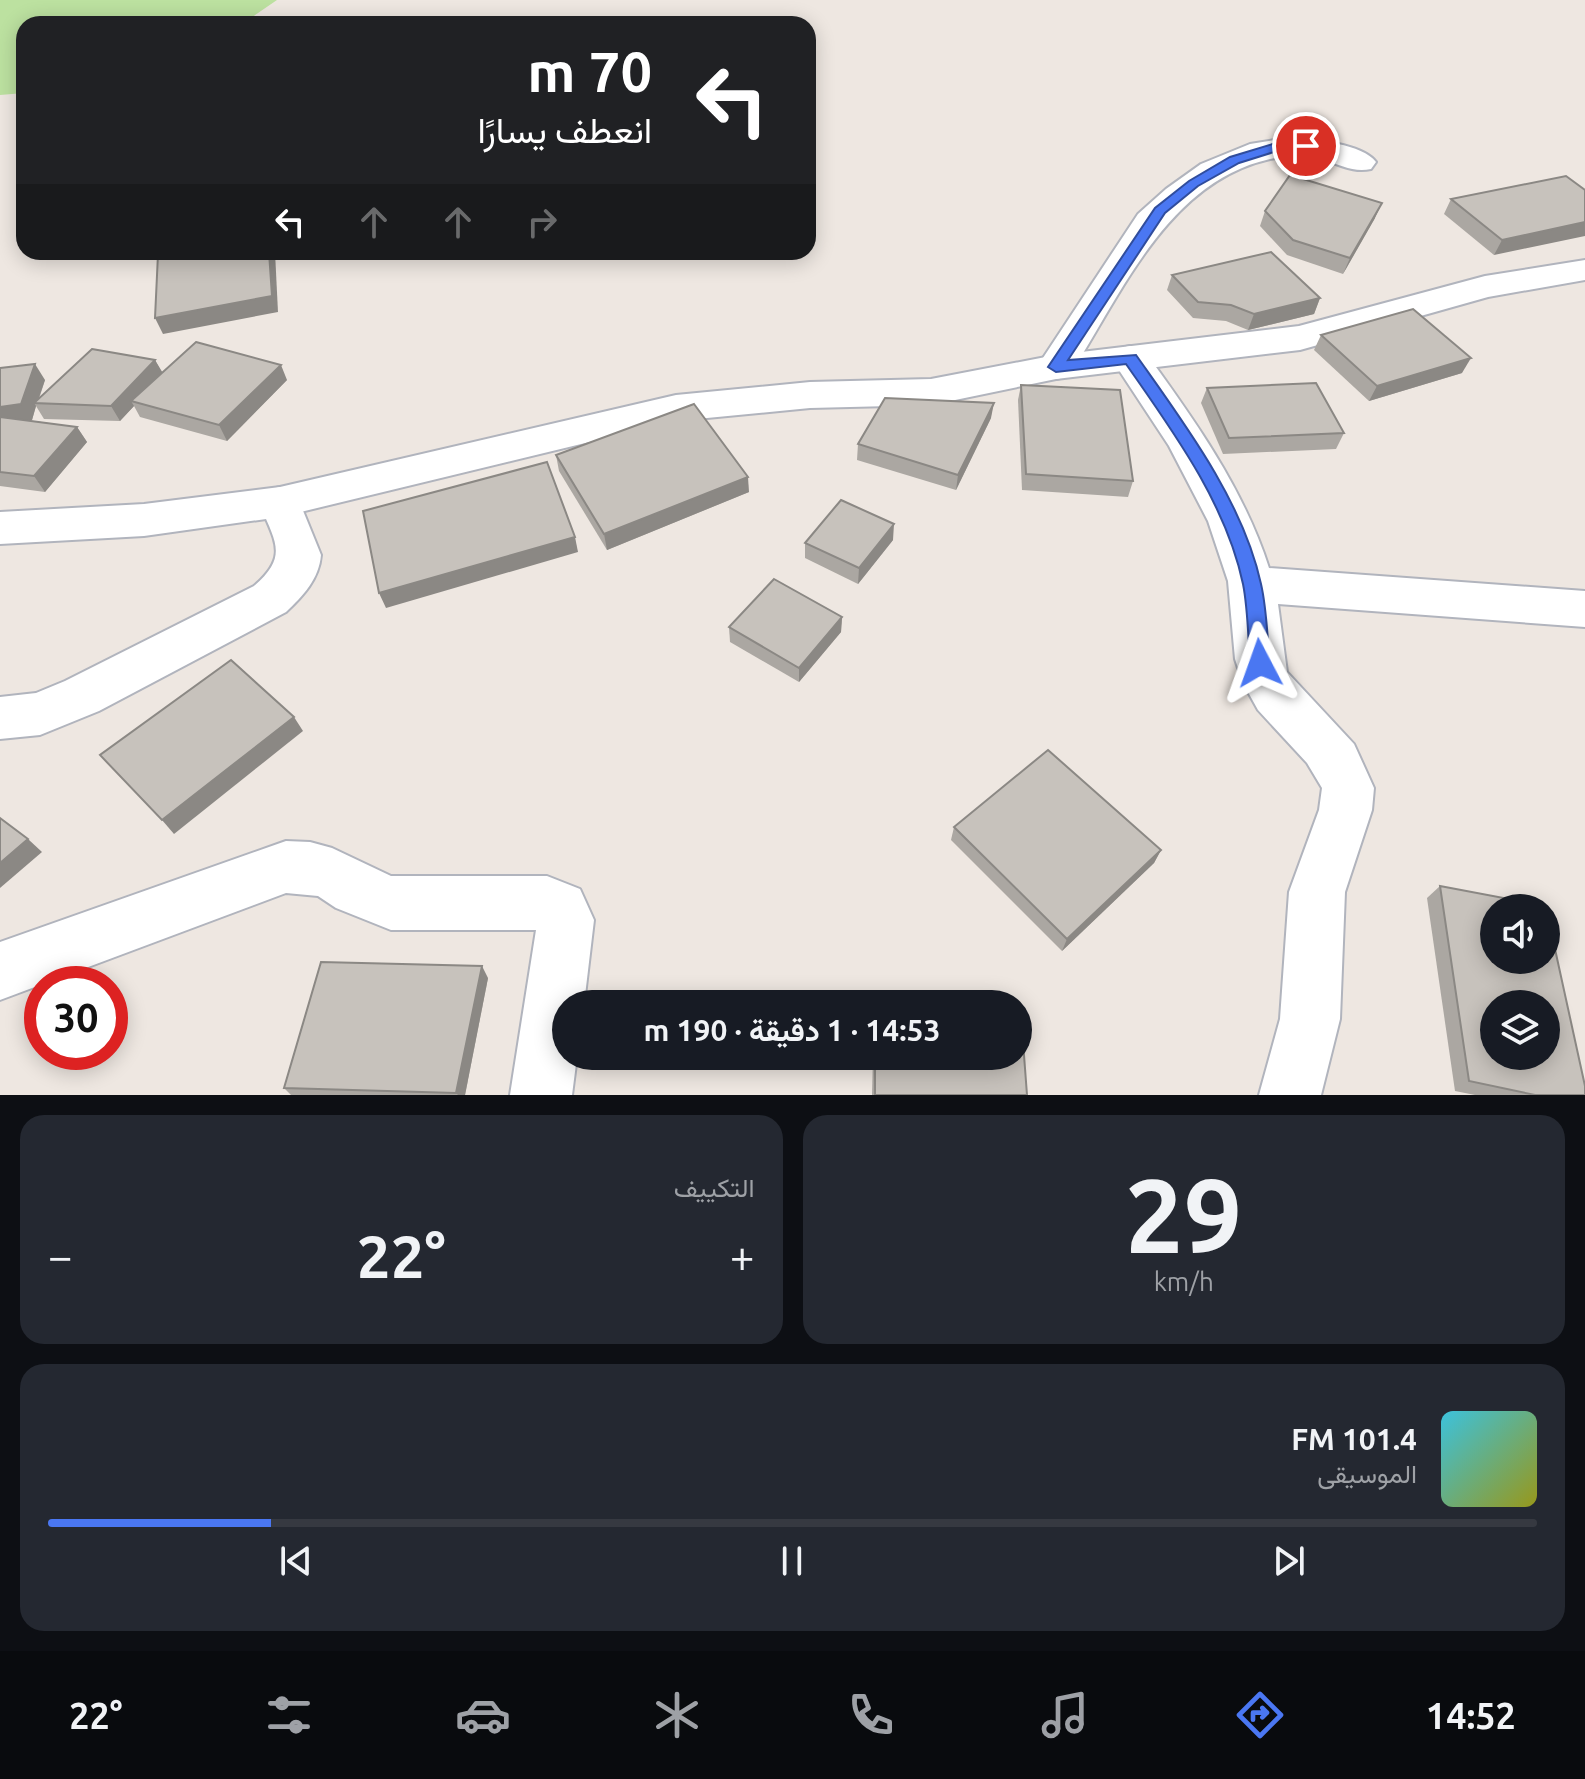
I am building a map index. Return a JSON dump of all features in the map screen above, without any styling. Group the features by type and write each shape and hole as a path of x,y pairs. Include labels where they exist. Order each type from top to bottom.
{"street":[{"path":"1056,367 1150,221 1203,177 1234,160 1276,147 1306,146 1360,162"},
{"path":"0,528 144,520 280,502 676,408 810,395 931,392 1056,367 1300,338 1485,287 1585,270"},
{"path":"1130,358 1191,445 1235,533 1252,584 1260,663 1267,683 1292,716 1339,767 1348,788 1346,804 1317,892 1312,928 1313,1007 1307,1044 1290,1095"},
{"path":"0,718 40,714 82,696 270,599 292,582 300,565 280,502"},
{"path":"1252,584 1585,609"},
{"path":"0,971 286,867 310,868 332,874 356,889 391,903 547,903 560,908 566,920 541,1095"}],"green space":[{"path":"0,0 277,0 254,16 16,16 16,94 0,95"}],"building":[{"path":"1290,175 1382,203 1350,258 1293,240 1265,211"},
{"path":"1566,176 1585,190 1585,222 1502,240 1451,199"},
{"path":"1271,252 1320,298 1254,314 1231,305 1198,302 1172,275"},
{"path":"158,260 270,260 272,296 155,318"},
{"path":"1413,309 1471,358 1377,386 1321,335"},
{"path":"196,342 281,365 219,425 131,401"},
{"path":"92,349 155,360 111,406 34,403"},
{"path":"35,364 21,404 0,407 0,368"},
{"path":"1316,383 1344,433 1229,438 1207,388"},
{"path":"1021,385 1120,390 1133,481 1026,474"},
{"path":"885,398 994,403 958,475 858,444"},
{"path":"694,404 748,477 604,534 556,455"},
{"path":"0,417 77,427 34,476 0,472"},
{"path":"547,462 575,537 379,593 363,511"},
{"path":"841,500 894,524 859,568 805,543"},
{"path":"774,579 842,617 799,668 729,627"},
{"path":"231,660 294,717 162,820 100,755"},
{"path":"1048,750 1161,850 1067,939 954,827"},
{"path":"0,818 28,839 0,863"},
{"path":"1440,886 1482,894 1480,974 1560,974 1560,971 1585,1095 1535,1095 1469,1081"},
{"path":"321,962 482,966 456,1093 284,1088"},
{"path":"875,1070 1025,1070 1027,1095 875,1095"}],"route":[{"path":"1260,663 1252,584 1235,533 1191,445 1130,358 1056,367 1150,221 1160,211 1193,184 1234,160 1276,147 1306,146"}]}
